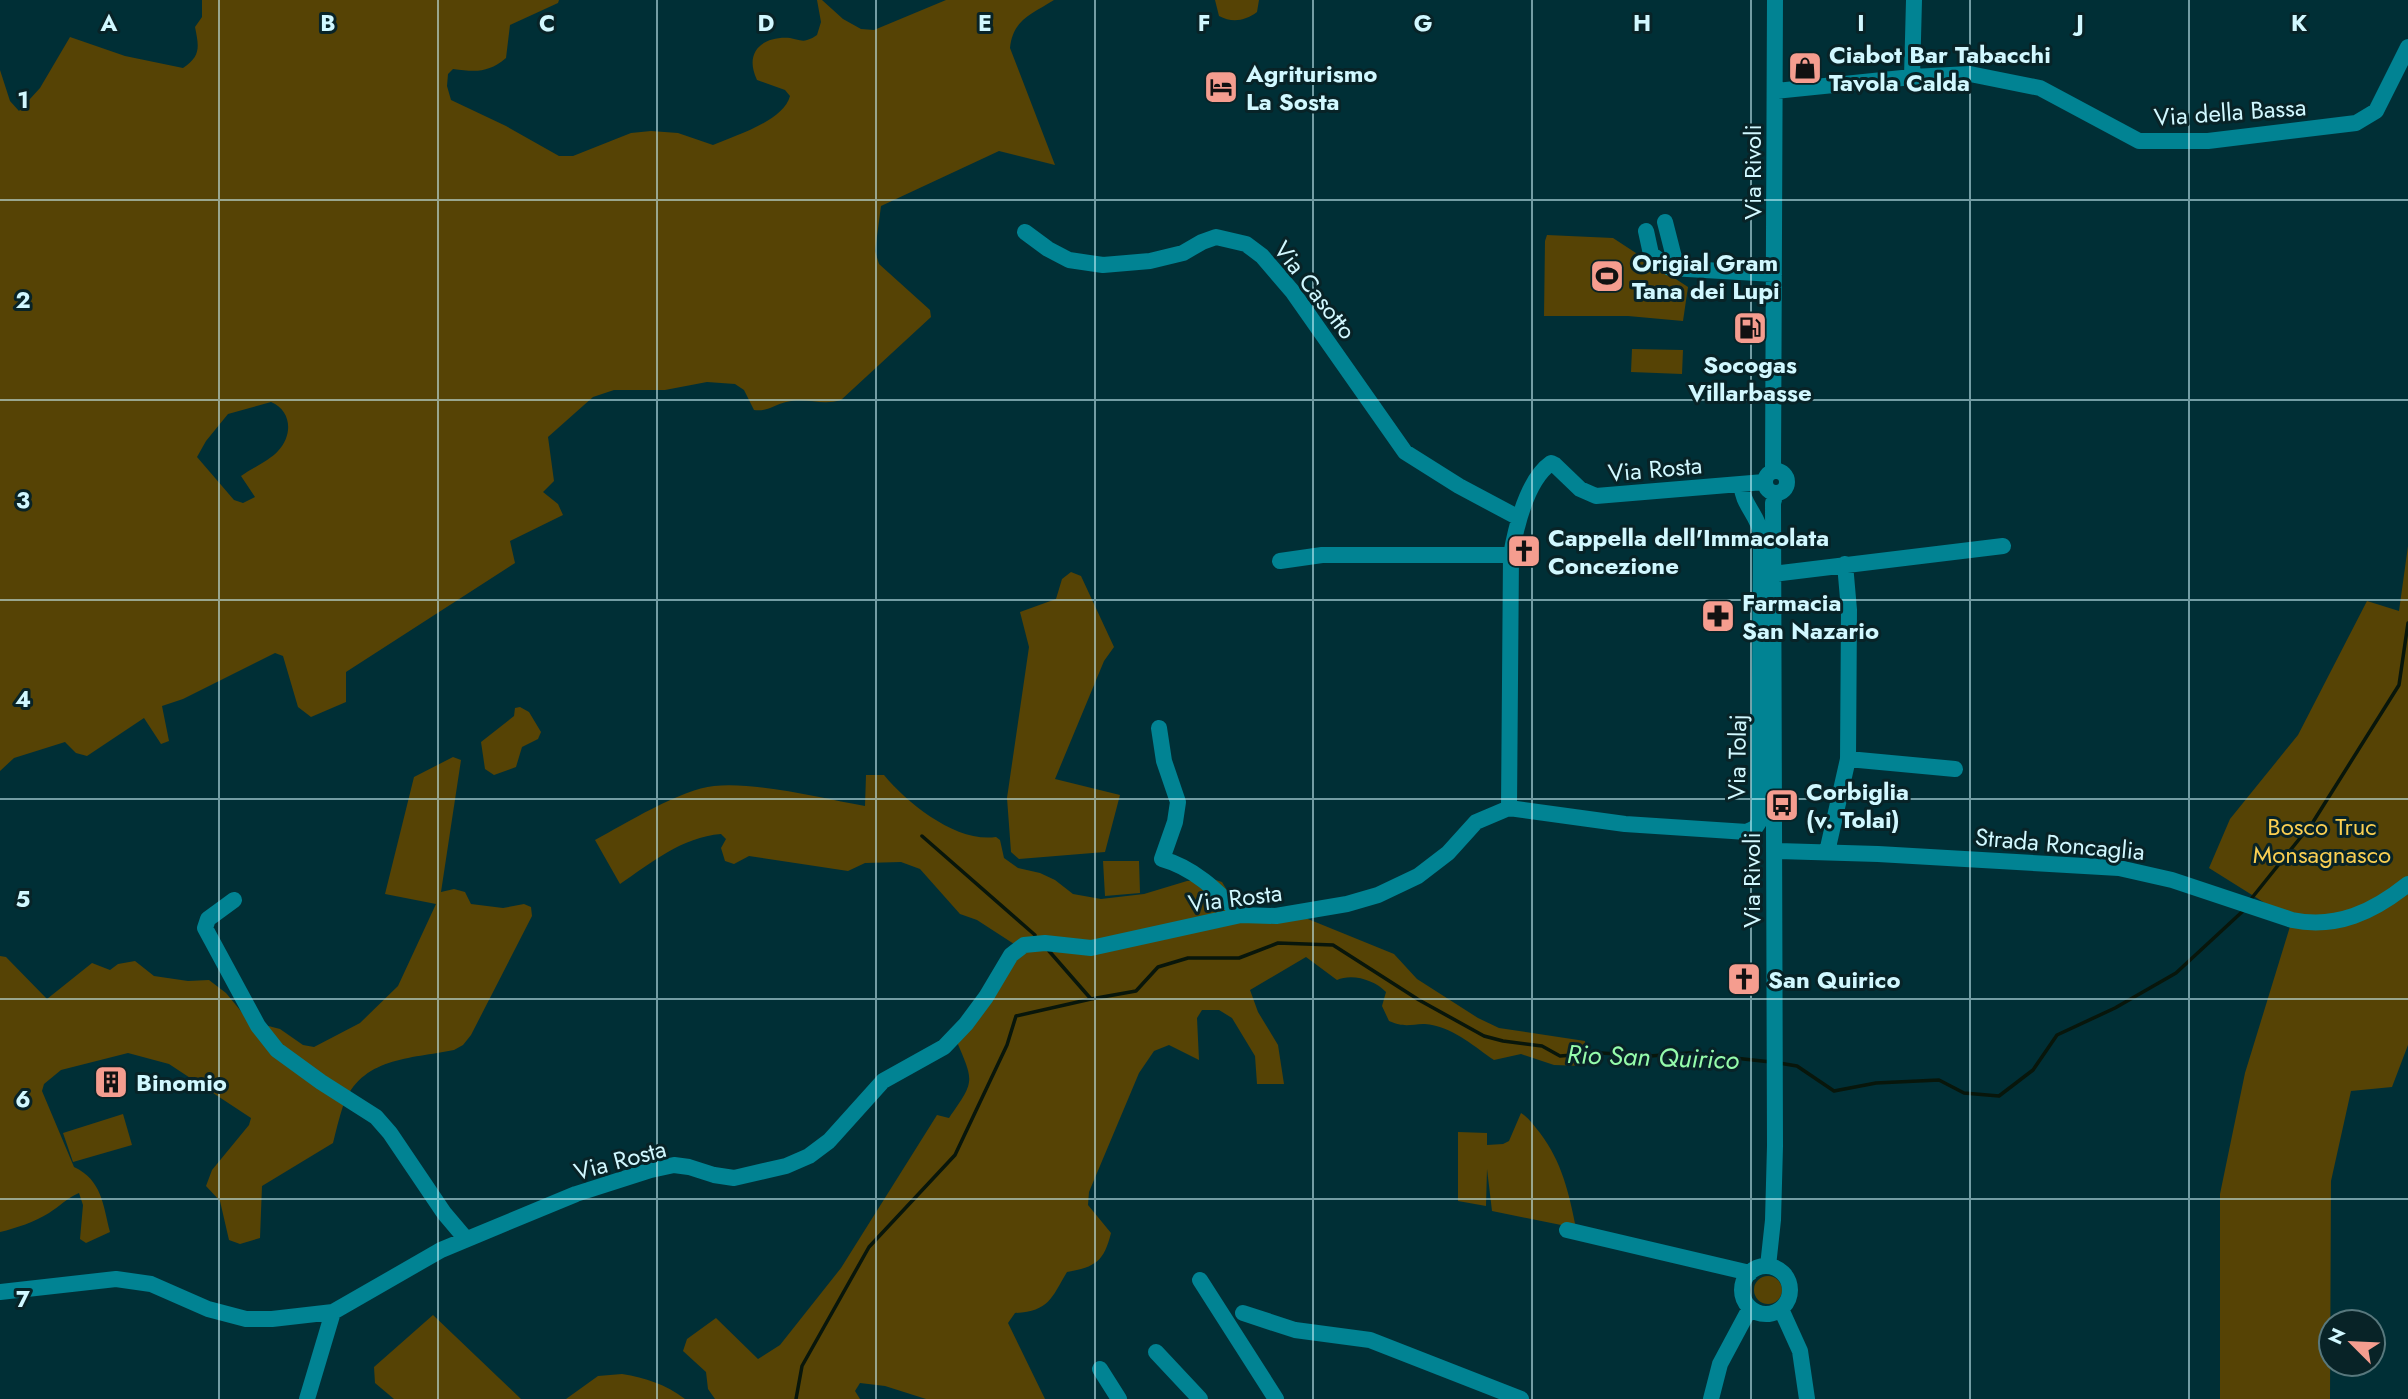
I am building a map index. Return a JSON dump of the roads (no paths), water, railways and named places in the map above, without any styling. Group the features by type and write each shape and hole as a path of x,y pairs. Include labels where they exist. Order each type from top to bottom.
{"street":[{"name":"Via Rivoli","path":"1768,1266 1775,1158 1771,482 1775,0"},
{"path":"1912,77 1914,0"},
{"name":"Via della Bassa","path":"1776,92 1912,77 1970,74 2039,88 2139,141 2208,141 2356,123 2376,111 2408,47"},
{"path":"1665,222 1677,269"},
{"path":"1646,231 1651,254 1663,265 1677,269 1774,274"},
{"name":"Via Casotto","path":"1025,232 1069,260 1103,265 1150,261 1183,253 1216,237 1246,244 1262,256 1292,291 1393,439 1405,452 1449,481 1519,518"},
{"name":"Via Rosta","path":"0,1292 116,1279 151,1284 208,1308 246,1319 333,1312 441,1250 576,1194 651,1170 674,1166 734,1178 809,1156 828,1141 883,1081 944,1047 986,997 1010,955 1024,945 1045,943 1091,948 1241,915 1276,916 1347,904 1378,895 1418,876 1448,853 1476,822 1509,808 1511,555 1519,518 1535,481 1551,463 1580,489 1596,496 1771,482"},
{"name":"Via Tolaj","path":"1509,808 1625,824 1748,832 1755,828 1759,822 1761,534 1755,516 1744,501 1742,484"},
{"path":"1773,574 2003,545"},
{"path":"1280,561 1322,555 1511,555"},
{"path":"1827,852 1848,759 1849,610 1845,564"},
{"path":"1159,728 1164,761 1178,802 1175,822 1163,859 1182,864 1241,915"},
{"path":"1848,759 1955,769"},
{"name":"Strada Roncaglia","path":"1774,851 2069,864 2136,871 2308,923 2329,923 2367,911 2408,884"},
{"path":"234,900 208,919 205,929 258,1026 277,1050 376,1117 390,1133 444,1213 466,1239"},
{"path":"1567,1230 1750,1273"},
{"path":"1768,1266 1784,1274 1790,1285 1789,1298 1781,1309 1762,1314 1750,1308 1743,1294 1743,1286 1755,1269 1768,1266"},
{"path":"1200,1280 1276,1399"},
{"path":"1711,1399 1724,1354 1750,1308"},
{"path":"1781,1309 1800,1351 1807,1399"},
{"path":"307,1399 333,1312"},
{"path":"1243,1313 1295,1330 1370,1340 1521,1399"},
{"path":"1156,1352 1200,1399"},
{"path":"1100,1369 1119,1399"}],"waterway":[{"name":"Rio San Quirico","path":"2251,899 2313,822 2399,685 2408,623"},
{"name":"Rio San Quirico","path":"922,836 1035,935"},
{"name":"Rio San Quirico","path":"1779,1063 1797,1066 1834,1091 1876,1083 1939,1080 1964,1093 1999,1096 2033,1070 2057,1035 2115,1008 2176,973 2243,911"},
{"name":"Rio San Quirico","path":"1049,951 1091,999 1136,991 1158,967 1188,958 1239,958 1278,943 1333,945 1419,1000 1484,1036 1542,1046 1560,1056 1689,1053 1771,1062"},
{"path":"796,1399 802,1366 869,1247 955,1155 1007,1045 1016,1016 1091,999"}],"place":[{"name":"Ciabot Bar Tabacchi Tavola Calda","path":"1805,68"},
{"name":"Agriturismo La Sosta","path":"1221,87"},
{"name":"Origial Gram Tana dei Lupi","path":"1607,276"},
{"name":"Socogas Villarbasse","path":"1750,328"},
{"name":"Cappella dell'Immacolata Concezione","path":"1524,551"},
{"name":"Farmacia San Nazario","path":"1718,616"},
{"name":"Corbiglia (v. Tolai)","path":"1782,805"},
{"name":"San Quirico","path":"1744,979"},
{"name":"Binomio","path":"111,1082"}],"park label":[{"name":"Bosco Truc Monsagnasco","path":"2322,840"}]}
